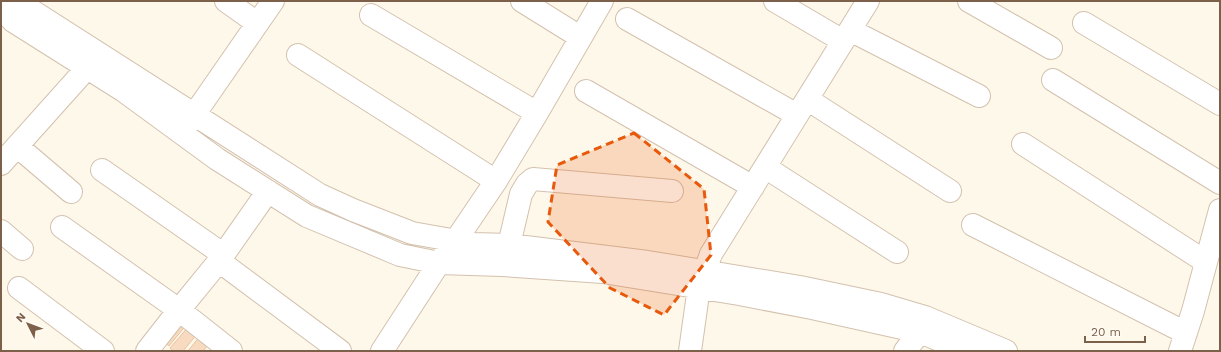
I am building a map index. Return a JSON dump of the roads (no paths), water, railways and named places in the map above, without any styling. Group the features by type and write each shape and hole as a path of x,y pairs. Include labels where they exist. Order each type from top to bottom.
{"street":[{"path":"226,1 257,23"},
{"path":"182,133 273,1"},
{"path":"522,1 580,37"},
{"path":"382,351 439,263 496,181 602,1"},
{"path":"775,1 847,36 979,96"},
{"path":"690,351 702,279 711,254 868,1"},
{"path":"969,1 1051,48"},
{"path":"1,2 23,5 320,195 353,210 412,233 474,244 505,255 603,272 800,287 881,304 925,317 1006,351"},
{"path":"371,15 537,113"},
{"path":"627,19 802,107 950,191"},
{"path":"5,21 124,91 217,159 307,216 400,255 439,263 505,255"},
{"path":"1084,23 1220,104"},
{"path":"298,55 496,181"},
{"path":"1,164 87,68"},
{"path":"1053,80 1220,184"},
{"path":"586,91 753,186"},
{"path":"1023,144 1206,262"},
{"path":"17,146 71,192"},
{"path":"765,167 897,252"},
{"path":"102,170 222,258 340,351"},
{"path":"505,255 521,194 527,184 533,179 672,191"},
{"path":"149,350 178,310 222,258 268,191"},
{"path":"973,225 1183,342 1220,210"},
{"path":"62,227 178,310 231,351"},
{"path":"1,231 22,249"},
{"path":"702,279 812,308 920,332 966,351"},
{"path":"19,288 103,351"},
{"path":"905,351 920,332"}]}
